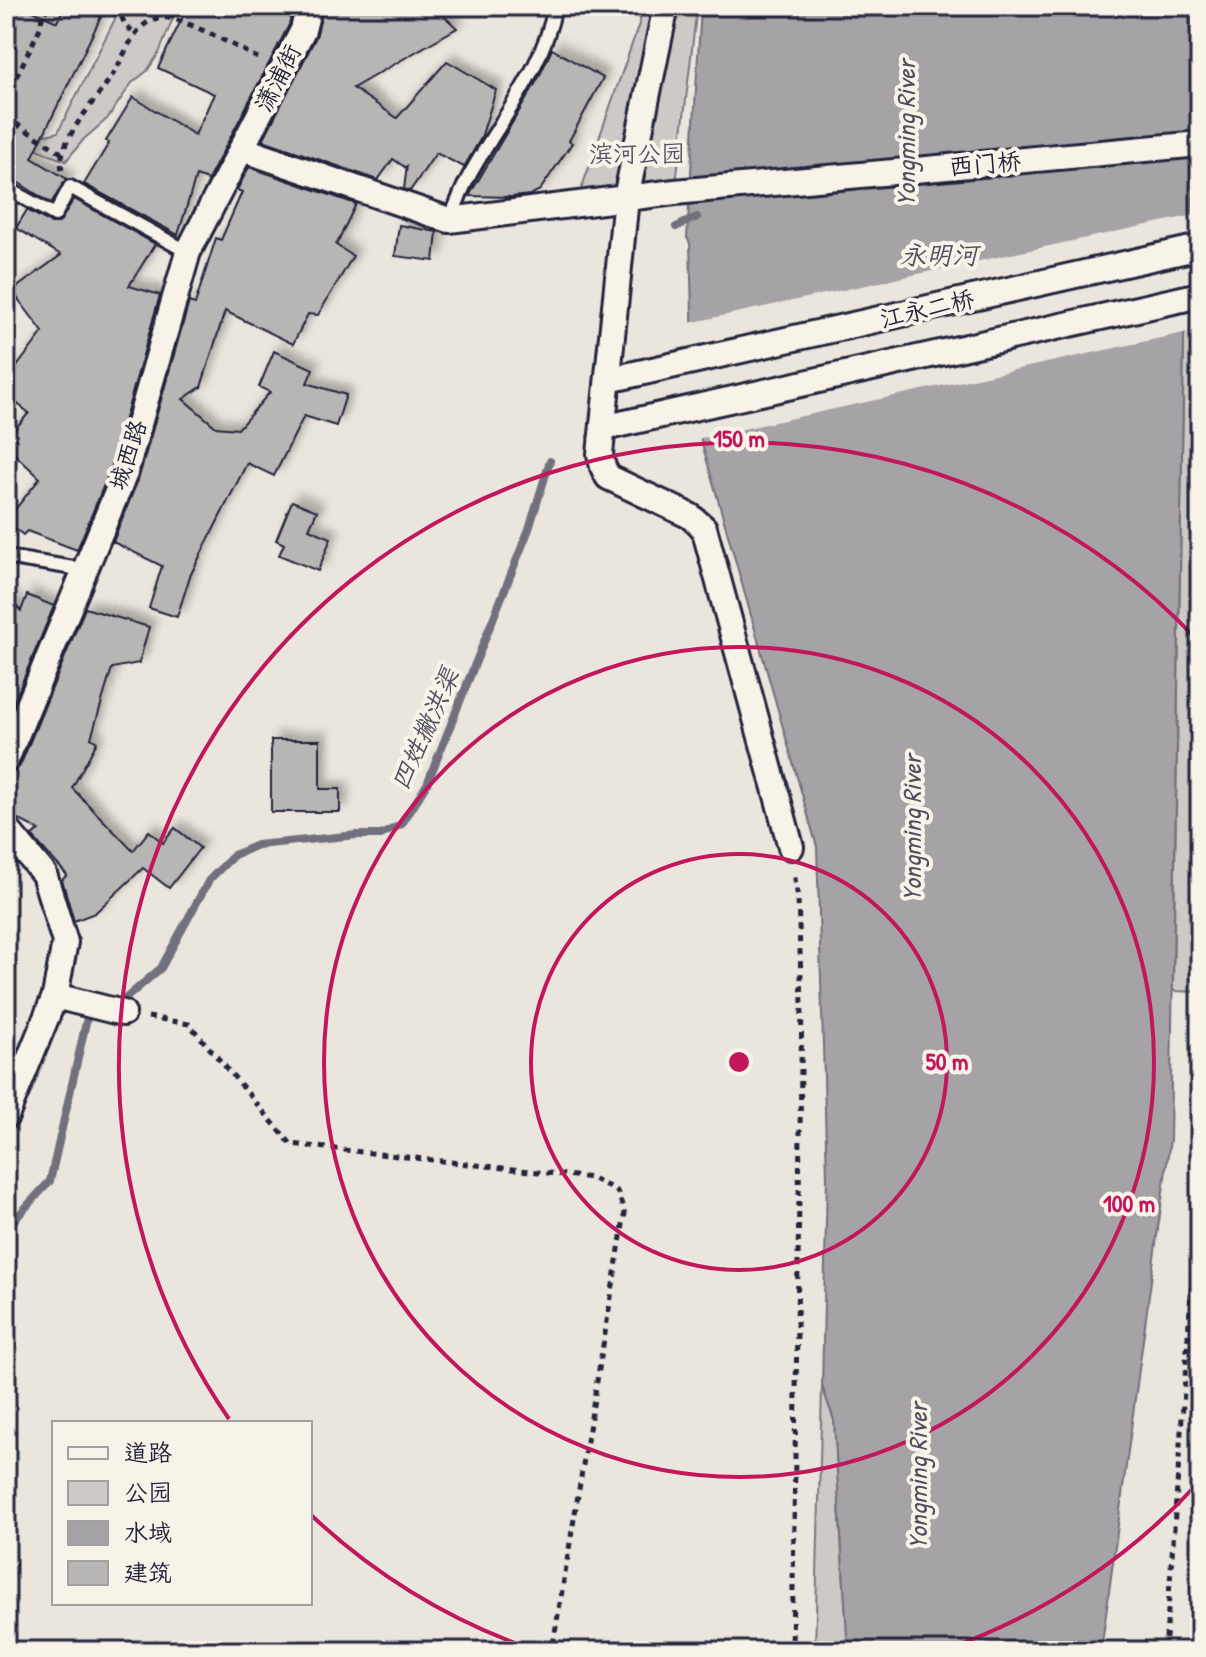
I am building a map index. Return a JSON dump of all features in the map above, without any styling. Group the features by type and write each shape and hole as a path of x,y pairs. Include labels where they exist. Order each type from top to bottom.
{"street":[{"name":"潇浦街","path":"242,149 303,30 309,6"},
{"path":"666,6 626,198 600,454 608,477 690,516 704,528 791,847"},
{"name":"西门桥","path":"449,220 675,192 1200,144"},
{"path":"242,149 449,220"},
{"name":"城西路","path":"6,760 125,473 188,252 242,149"},
{"name":"江永二桥","path":"608,380 1200,247"},
{"name":"江永二桥","path":"603,428 1200,295"},
{"path":"6,828 44,874 65,942 55,996 6,1116"},
{"path":"55,996 123,1013"}],"lane":[{"path":"449,220 466,182 532,71 550,31 555,6"},
{"path":"6,188 55,215 70,187 188,252"},
{"path":"6,557 86,570"}],"path":[{"path":"6,98 41,26 42,13 52,6"},
{"path":"116,6 135,35"},
{"path":"160,6 175,18 283,70"},
{"path":"70,187 60,166 66,143 97,93 115,71 144,24 158,18 175,18"},
{"path":"1200,92 1200,106"},
{"path":"6,117 63,154"},
{"path":"791,847 798,899 802,1003 792,1651"},
{"path":"123,1013 189,1024 291,1144 592,1178 617,1191 625,1213 552,1651"},
{"path":"1165,1651 1200,1171"}],"green space":[{"path":"113,6 178,6 159,53 147,71 132,83 107,119 84,139 66,161 49,155 23,136 14,121 47,135 58,132 115,19"},
{"name":"滨河公园","path":"639,6 697,6 675,192 576,204 640,21"},
{"path":"1200,118 1200,992 1173,991 1185,282"},
{"path":"822,1386 834,1420 848,1651 815,1651"}],"water":[{"name":"永明河","path":"701,6 1200,6 1200,118 1185,282 1170,1140 1101,1651 848,1651 834,1420 822,1386 827,1178 817,847 695,419 690,243 687,238"}],"pier":[{"path":"1194,215 1188,332 697,439 691,420 689,323"}],"building":[{"path":"13,6 22,6 57,22 65,6 79,6 101,17 32,158 67,179 51,203 6,175 6,21"},
{"path":"188,6 294,6 289,25 208,180 196,176 178,235 84,184 133,97 195,135 214,94 158,68"},
{"path":"324,6 433,6 457,28 353,88 397,118 447,61 496,90 481,138 464,167 436,153 410,191 404,189 407,165 406,168 393,159 378,180 263,140 316,37"},
{"path":"552,49 603,78 569,141 572,143 540,190 530,195 511,197 469,196 538,79"},
{"path":"249,167 356,204 336,245 353,256 318,315 308,314 293,344 225,311 201,387 183,399 216,427 238,429 270,392 259,387 274,351 313,369 307,383 346,395 336,426 304,416 274,476 247,463 190,576 177,617 149,608 162,566 113,542 139,477 189,302 195,304 216,238 221,240 242,192 237,190"},
{"path":"74,199 155,244 129,286 160,295 111,468 77,550 27,531 23,535 6,521 40,478 6,446 6,439 29,413 6,395 6,381 43,332 12,291 61,255 16,228 27,210 51,223 59,223"},
{"path":"399,225 437,232 434,261 395,256"},
{"path":"292,501 317,511 309,529 331,538 318,571 279,555 284,544 276,540"},
{"path":"27,595 54,606 6,721 6,596 21,611"},
{"path":"85,608 149,627 139,663 112,668 91,738 97,742 72,788 133,851 149,831 163,843 175,828 200,848 169,888 143,868 95,913 74,921 62,880 67,875 32,836 39,830 6,813 6,775 20,766"},
{"path":"271,740 320,740 320,789 340,789 340,812 271,812"}],"waterway":[{"path":"676,227 697,217"},
{"name":"四姓撇洪渠","path":"112,1005 126,998 161,968 209,880 234,855 257,845 381,835 402,824 427,784 529,529 550,461"},
{"name":"四姓撇洪渠","path":"6,1229 50,1181 87,1018 96,1013"}],"water label":[{"name":"Yongming River","path":"906,133"},
{"name":"Yongming River","path":"912,828"},
{"name":"Yongming River","path":"918,1476"}]}
